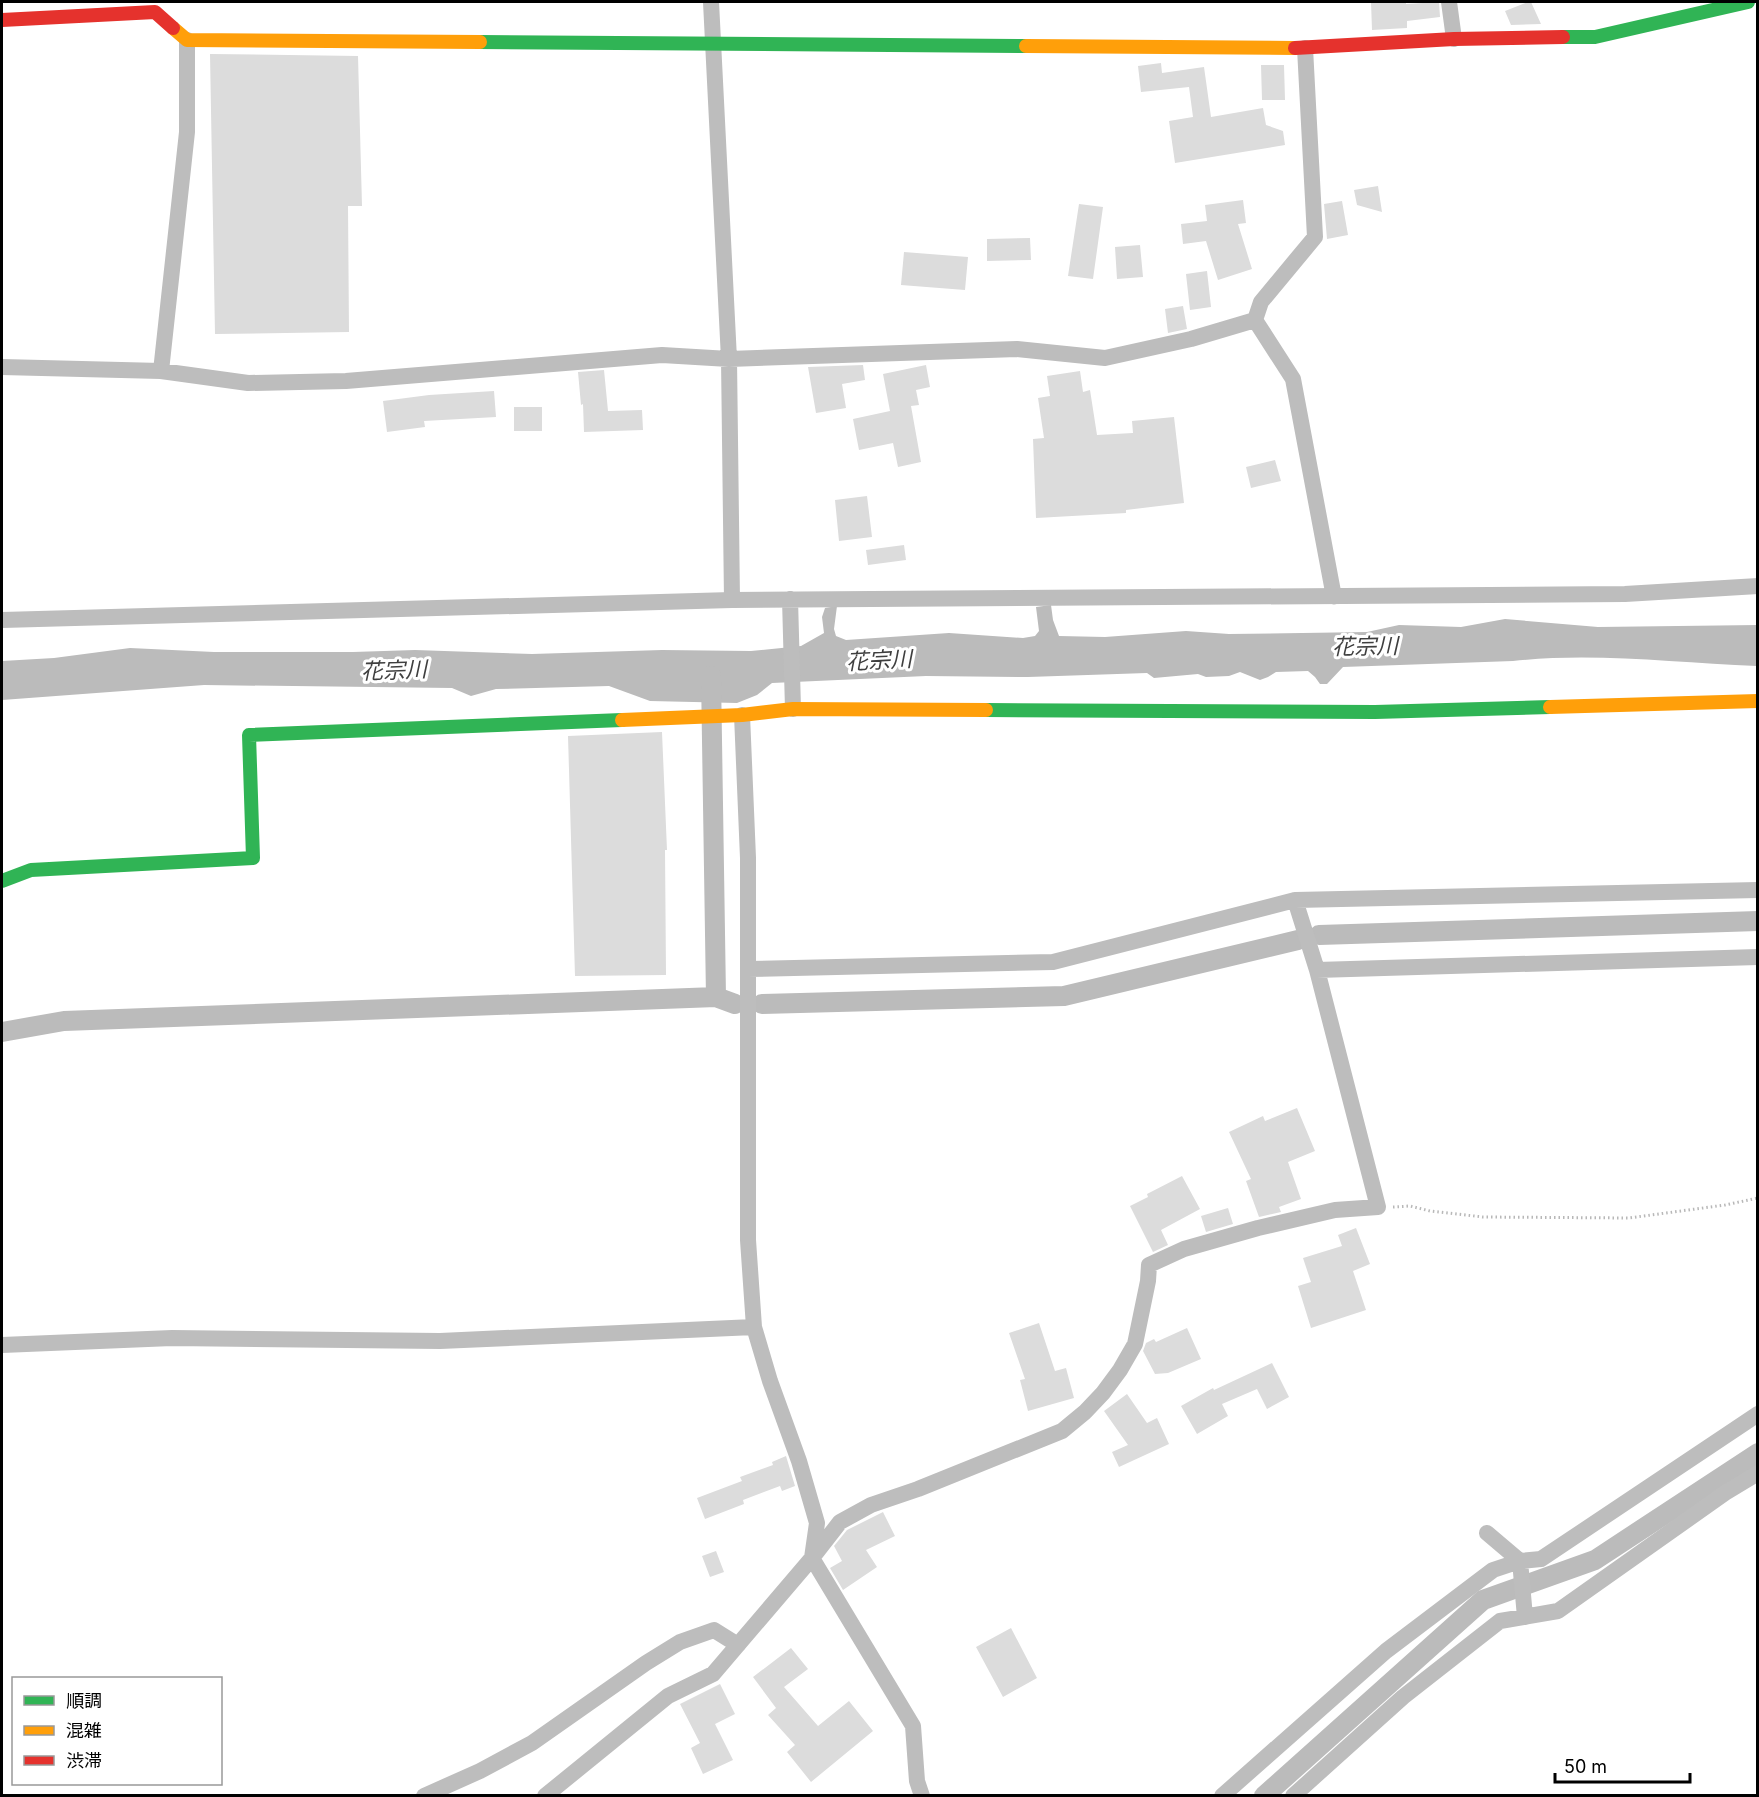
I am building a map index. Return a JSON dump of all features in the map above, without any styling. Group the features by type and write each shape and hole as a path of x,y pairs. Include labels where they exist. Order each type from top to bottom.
{"street":[{"path":"711,2 727,319 732,600"},
{"path":"1449,2 1454,39"},
{"path":"187,40 1305,48 1454,39 1595,37 1748,2"},
{"path":"2,21 155,7 187,40 187,132 161,371"},
{"path":"1254,320 1261,302 1316,237 1305,48"},
{"path":"2,367 161,371 248,383 346,381 662,355 1017,349 1105,358 1191,339 1254,320"},
{"path":"1254,320 1293,379 1334,597"},
{"path":"2,620 732,600 790,607 1625,594 1758,586"},
{"path":"790,607 792,702"},
{"path":"2,882 31,870 253,858 249,735 742,715 792,702 1375,712 1758,700"},
{"path":"742,715 748,858 748,1240 754,1327 770,1381 799,1461 817,1523 812,1558 913,1726 917,1781 922,1796"},
{"path":"748,969 1053,962 1295,900 1758,890"},
{"path":"544,1796 668,1696 713,1674 840,1522 871,1504 918,1489 1062,1431 1084,1412 1104,1393 1135,1344 1148,1281 1149,1265 1184,1249 1258,1227 1335,1210 1378,1207 1317,970 1295,900"},
{"path":"1317,970 1758,957"},
{"path":"2,1345 172,1338 440,1341 754,1327"},
{"path":"1222,1796 1386,1651 1493,1570 1520,1561 1541,1559 1758,1414"},
{"path":"1293,1796 1403,1697 1500,1621 1558,1611 1725,1493 1758,1473"},
{"path":"1487,1533 1520,1561 1525,1617"},
{"path":"424,1796 480,1771 532,1743 646,1663 680,1642 714,1630 738,1645"}],"path":[{"path":"1378,1207 1410,1206 1430,1211 1483,1217 1629,1218 1725,1205 1758,1198"}],"water":[{"name":"花宗川","path":"1051,605 1053,620 1059,636 1105,637 1186,631 1229,634 1367,632 1399,625 1461,627 1505,619 1598,627 1758,625 1757,666 1574,658 1343,667 1327,684 1320,684 1308,671 1276,672 1260,680 1240,672 1229,676 1206,677 1198,674 1154,678 1147,673 1028,677 926,676 772,683 757,695 737,703 650,701 609,686 496,689 471,696 452,688 204,685 2,700 2,661 54,658 130,648 214,652 415,650 532,654 662,650 751,651 801,646 824,633 822,617 825,608 837,606 834,629 836,636 846,640 949,633 1023,638 1035,636 1039,631 1036,607"}],"building":[{"path":"1371,2 1406,2 1406,4 1439,2 1440,17 1407,21 1407,28 1372,30"},
{"path":"1531,2 1541,24 1511,25 1505,11"},
{"path":"210,54 358,56 362,206 348,206 349,332 215,334"},
{"path":"1161,63 1162,73 1204,67 1211,117 1263,108 1266,125 1283,131 1285,145 1175,163 1169,121 1193,117 1189,87 1141,92 1138,66"},
{"path":"1261,65 1284,65 1285,100 1262,100"},
{"path":"1378,186 1382,212 1357,205 1354,190"},
{"path":"1243,200 1246,223 1238,224 1252,269 1218,280 1206,241 1183,244 1181,224 1207,221 1205,205"},
{"path":"1342,201 1348,235 1327,239 1324,204"},
{"path":"1079,204 1103,207 1093,279 1068,276"},
{"path":"1030,238 1031,260 987,261 987,239"},
{"path":"1140,245 1143,277 1117,279 1115,247"},
{"path":"904,252 968,257 965,290 901,285"},
{"path":"1207,271 1211,307 1190,310 1186,274"},
{"path":"1183,306 1187,329 1168,333 1165,309"},
{"path":"863,365 865,380 842,384 846,408 816,413 808,367"},
{"path":"926,365 930,387 916,390 919,405 911,406 921,462 898,467 893,443 859,450 853,419 890,411 883,374"},
{"path":"604,370 608,411 642,410 643,430 584,432 578,372"},
{"path":"1080,371 1083,392 1090,390 1097,435 1133,433 1132,421 1174,417 1184,503 1126,510 1126,513 1036,518 1033,439 1044,438 1038,398 1050,396 1047,376"},
{"path":"494,391 496,417 424,421 425,427 387,432 383,401 429,395"},
{"path":"514,407 542,407 542,431 514,431"},
{"path":"1275,460 1281,481 1251,488 1246,467"},
{"path":"867,496 872,537 839,541 835,500"},
{"path":"904,545 906,560 868,565 866,550"},
{"path":"662,732 667,850 665,850 666,975 575,976 568,736"},
{"path":"1297,1108 1315,1151 1288,1162 1301,1199 1279,1207 1281,1212 1259,1217 1246,1181 1251,1179 1229,1132 1263,1116 1265,1121"},
{"path":"1182,1176 1200,1209 1161,1230 1168,1245 1153,1252 1130,1206 1148,1197 1147,1194"},
{"path":"1228,1208 1233,1224 1206,1232 1201,1216"},
{"path":"1356,1228 1370,1264 1353,1271 1366,1310 1311,1328 1298,1286 1311,1282 1303,1258 1342,1246 1338,1235"},
{"path":"1039,1323 1055,1371 1066,1368 1074,1398 1028,1411 1020,1380 1025,1379 1009,1333"},
{"path":"1187,1328 1201,1359 1168,1373 1155,1374 1143,1351 1146,1343 1154,1339 1156,1342"},
{"path":"1272,1363 1289,1397 1267,1409 1257,1389 1222,1404 1228,1416 1197,1434 1181,1406 1213,1388 1214,1390"},
{"path":"1127,1394 1147,1423 1157,1418 1169,1444 1119,1467 1112,1452 1128,1445 1104,1411"},
{"path":"786,1456 795,1486 782,1491 780,1486 743,1500 744,1504 705,1519 697,1498 742,1481 740,1477 773,1465 772,1462"},
{"path":"883,1512 895,1536 866,1550 877,1567 843,1590 830,1568 842,1561 834,1546 847,1530"},
{"path":"716,1551 724,1572 710,1577 702,1556"},
{"path":"1011,1628 1037,1678 1003,1697 976,1647"},
{"path":"791,1648 808,1669 784,1687 818,1726 849,1701 873,1731 811,1782 787,1752 795,1745 768,1715 776,1708 753,1677"},
{"path":"720,1684 735,1714 715,1724 733,1760 703,1774 691,1748 700,1743 680,1704"}],"waterway":[{"path":"2,1032 64,1021 716,997 711,676"},
{"path":"1319,935 1758,921"},
{"path":"762,1004 1064,996 1298,940"},
{"path":"716,997 735,1004"},
{"path":"1264,1796 1483,1600 1595,1560 1758,1453"}],"traffic: fast":[{"path":"1563,37 1595,37 1748,2"},
{"path":"480,42 1026,46"},
{"path":"986,710 1375,712 1550,707"},
{"path":"2,881 31,870 253,858 249,735 622,720"}],"traffic: slow":[{"path":"173,28 187,40 480,42"},
{"path":"1026,46 1295,48"},
{"path":"1550,707 1758,701"},
{"path":"622,720 742,715 793,709 986,710"}],"traffic: jam":[{"path":"2,20 155,12 173,28"},
{"path":"1295,48 1454,39 1563,37"}]}
